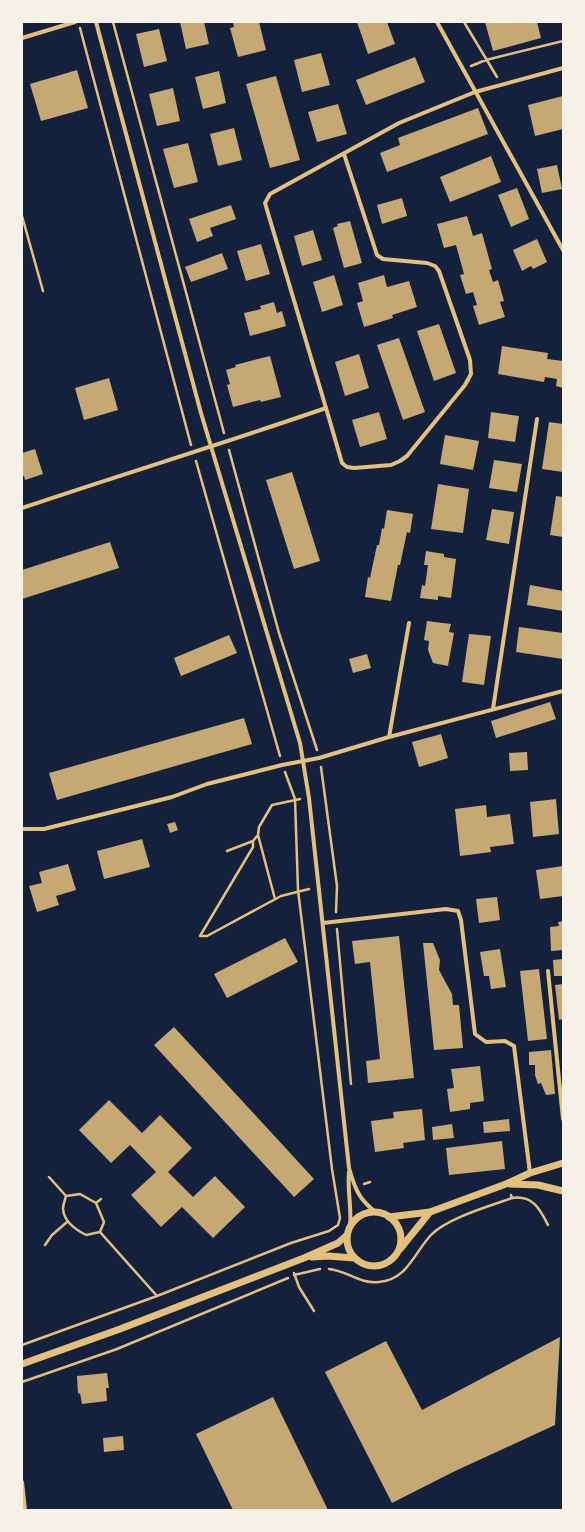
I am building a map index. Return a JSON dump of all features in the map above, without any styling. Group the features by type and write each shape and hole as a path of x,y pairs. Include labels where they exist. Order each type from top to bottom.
{"street":[{"path":"22,38 77,22"},
{"path":"96,22 210,446 296,729 304,761 309,793 349,1168 353,1184 360,1197 377,1213"},
{"path":"437,22 563,250"},
{"path":"344,154 377,255 383,259 427,263 435,266 439,271 470,360 471,374 465,385 407,456 391,465 354,468 347,467 342,463 265,203 270,194 399,123 475,92 563,68"},
{"path":"22,508 193,451 227,442 326,408"},
{"path":"493,709 537,419"},
{"path":"390,737 409,623"},
{"path":"22,829 44,829 172,797 207,784 282,765 319,758 390,737 563,691"},
{"path":"323,923 446,909 458,911 461,920 475,1034 486,1042 505,1041 514,1046 530,1173"},
{"path":"548,971 563,1119"},
{"path":"350,1226 356,1219 364,1214 377,1213 390,1217 430,1212 506,1184 530,1173 563,1162"},
{"path":"349,1168 348,1188 351,1213 350,1226 346,1240 348,1250 361,1264 379,1266 388,1262 399,1251 430,1212"},
{"path":"506,1184 538,1185 563,1191"},
{"path":"390,1217 396,1223 400,1232 402,1241 399,1251"},
{"path":"22,1364 120,1329 304,1258 338,1243 347,1235"},
{"path":"304,1258 328,1256 354,1258"},
{"path":"22,1482 25,1510"}],"path":[{"path":"22,1345 157,1296 292,1243 329,1231 338,1225 340,1218 332,1169 298,890 294,799 282,765 193,451 77,22"},
{"path":"464,22 501,85"},
{"path":"463,70 486,60 563,41"},
{"path":"22,216 43,291"},
{"path":"275,899 258,835 259,827 272,805 294,799"},
{"path":"227,851 252,841 258,835"},
{"path":"252,841 252,847 200,936 207,936 275,899 298,890"},
{"path":"332,1169 349,1168"},
{"path":"49,1176 66,1196"},
{"path":"362,1179 366,1190"},
{"path":"364,1184 370,1182"},
{"path":"66,1196 80,1194 96,1203 104,1222 100,1232"},
{"path":"66,1196 63,1209 67,1222 76,1230 86,1235 100,1232"},
{"path":"512,1198 524,1198 536,1204 540,1208 548,1225"},
{"path":"96,1203 101,1199"},
{"path":"45,1245 52,1235 67,1222"},
{"path":"100,1232 157,1296"},
{"path":"22,1382 117,1349 295,1275 299,1287 314,1311"}],"building":[{"path":"180,22 204,22 209,44 186,49"},
{"path":"233,22 259,22 266,50 238,57 230,28 234,27"},
{"path":"357,22 387,22 395,44 368,54"},
{"path":"485,22 537,22 541,38 493,51"},
{"path":"159,29 167,61 144,67 136,34"},
{"path":"321,53 330,85 302,92 294,60"},
{"path":"415,57 425,82 366,105 356,80"},
{"path":"77,70 88,108 41,121 30,84"},
{"path":"219,71 226,103 203,109 195,77"},
{"path":"276,76 300,160 270,168 246,84"},
{"path":"173,88 180,121 157,126 149,94"},
{"path":"563,96 563,129 535,136 528,105"},
{"path":"338,104 347,134 317,142 308,112"},
{"path":"478,108 488,134 387,172 380,153 400,145 398,138"},
{"path":"234,128 242,160 218,166 210,134"},
{"path":"188,143 198,182 174,188 163,149"},
{"path":"491,156 501,182 450,202 440,177"},
{"path":"557,165 562,189 542,193 537,169"},
{"path":"517,188 529,219 511,227 498,195"},
{"path":"402,198 407,216 382,224 377,205"},
{"path":"231,205 236,219 210,228 213,236 197,242 189,219"},
{"path":"467,216 473,236 482,233 492,269 489,270 493,282 498,280 504,301 500,302 505,317 479,325 473,306 477,305 473,292 466,294 460,275 464,274 456,245 444,248 437,224"},
{"path":"350,221 362,263 344,268 333,228 338,226 337,224"},
{"path":"313,230 322,260 302,266 294,236"},
{"path":"537,239 547,262 533,269 531,266 522,271 513,250"},
{"path":"261,244 270,274 246,281 237,251"},
{"path":"222,253 228,269 191,282 185,267"},
{"path":"334,275 343,305 322,312 313,282"},
{"path":"384,275 387,287 409,281 417,307 392,315 393,318 364,327 357,303 363,301 358,283"},
{"path":"274,302 277,313 282,311 286,326 250,336 244,313 261,309 260,306"},
{"path":"439,324 456,373 434,381 417,331"},
{"path":"399,338 425,412 403,420 377,345"},
{"path":"502,346 548,353 547,359 563,361 563,388 556,386 557,379 545,377 544,382 498,374"},
{"path":"359,354 369,388 345,396 335,362"},
{"path":"270,356 281,397 261,402 260,400 233,407 227,385 230,384 226,370 236,367 235,365"},
{"path":"109,378 118,410 84,420 75,388"},
{"path":"379,412 387,439 360,447 352,420"},
{"path":"491,412 519,416 515,442 488,438"},
{"path":"549,422 563,424 563,472 542,469"},
{"path":"445,435 479,441 473,470 440,464"},
{"path":"35,449 43,474 25,480 24,476 22,477 22,453"},
{"path":"494,460 522,464 517,492 489,488"},
{"path":"292,472 320,561 294,569 266,480"},
{"path":"438,484 469,489 463,533 431,529"},
{"path":"556,496 563,497 563,537 550,535"},
{"path":"492,509 514,512 509,544 486,540"},
{"path":"387,510 413,514 410,533 407,532 400,565 398,565 391,601 365,597 368,577 370,578 382,528 384,529"},
{"path":"110,542 119,568 22,599 22,570"},
{"path":"426,551 444,554 444,557 456,559 451,598 438,596 438,600 420,598 422,585 425,586 428,565 424,565"},
{"path":"530,585 563,591 563,611 527,605"},
{"path":"427,621 451,624 449,632 454,633 448,666 433,663 428,650 429,641 424,640"},
{"path":"519,627 563,633 563,659 516,652"},
{"path":"469,634 491,636 484,685 462,682"},
{"path":"229,635 237,653 181,676 174,658"},
{"path":"367,654 371,668 353,673 349,659"},
{"path":"550,702 556,719 496,738 491,721"},
{"path":"244,718 252,744 57,800 49,773"},
{"path":"441,734 448,758 419,767 412,742"},
{"path":"527,752 528,770 510,771 509,753"},
{"path":"556,799 559,834 533,837 530,802"},
{"path":"486,805 487,817 510,814 514,844 490,847 491,852 460,856 455,809"},
{"path":"175,822 178,830 170,833 167,824"},
{"path":"142,839 150,867 104,879 97,851"},
{"path":"68,864 76,890 56,896 59,905 37,912 29,886 42,883 39,872"},
{"path":"563,866 563,896 540,899 536,870"},
{"path":"497,897 500,920 479,923 476,899"},
{"path":"563,921 563,950 551,951 550,927 559,926 558,922"},
{"path":"399,936 414,1078 368,1083 366,1061 380,1059 370,962 355,964 352,941"},
{"path":"285,938 298,962 227,998 214,974"},
{"path":"423,943 433,943 440,960 439,970 452,994 453,1005 459,1005 463,1048 434,1050"},
{"path":"500,949 506,987 491,989 489,976 484,976 480,952"},
{"path":"563,959 563,976 554,976 553,960"},
{"path":"539,969 547,1039 528,1041 520,971"},
{"path":"563,984 563,1019 559,1020 555,985"},
{"path":"174,1027 314,1179 294,1197 154,1045"},
{"path":"551,1050 555,1094 546,1095 541,1083 538,1084 535,1075 535,1065 529,1065 529,1052"},
{"path":"480,1066 484,1101 470,1103 470,1109 450,1112 447,1089 454,1088 451,1069"},
{"path":"109,1100 142,1133 160,1115 192,1148 168,1172 193,1197 215,1176 245,1207 213,1238 182,1207 161,1227 131,1195 156,1172 130,1145 111,1163 79,1130"},
{"path":"422,1109 425,1140 403,1143 404,1148 375,1152 371,1121 394,1118 393,1112"},
{"path":"509,1119 510,1131 484,1133 483,1122"},
{"path":"452,1124 454,1138 433,1140 432,1127"},
{"path":"502,1141 505,1169 449,1175 446,1148"},
{"path":"560,1337 555,1425 453,1472 392,1503 325,1372 386,1341 422,1410"},
{"path":"107,1373 109,1388 106,1388 107,1401 82,1404 80,1393 78,1394 77,1376"},
{"path":"273,1397 328,1510 233,1510 196,1434"},
{"path":"123,1436 124,1450 104,1452 103,1438"}]}
